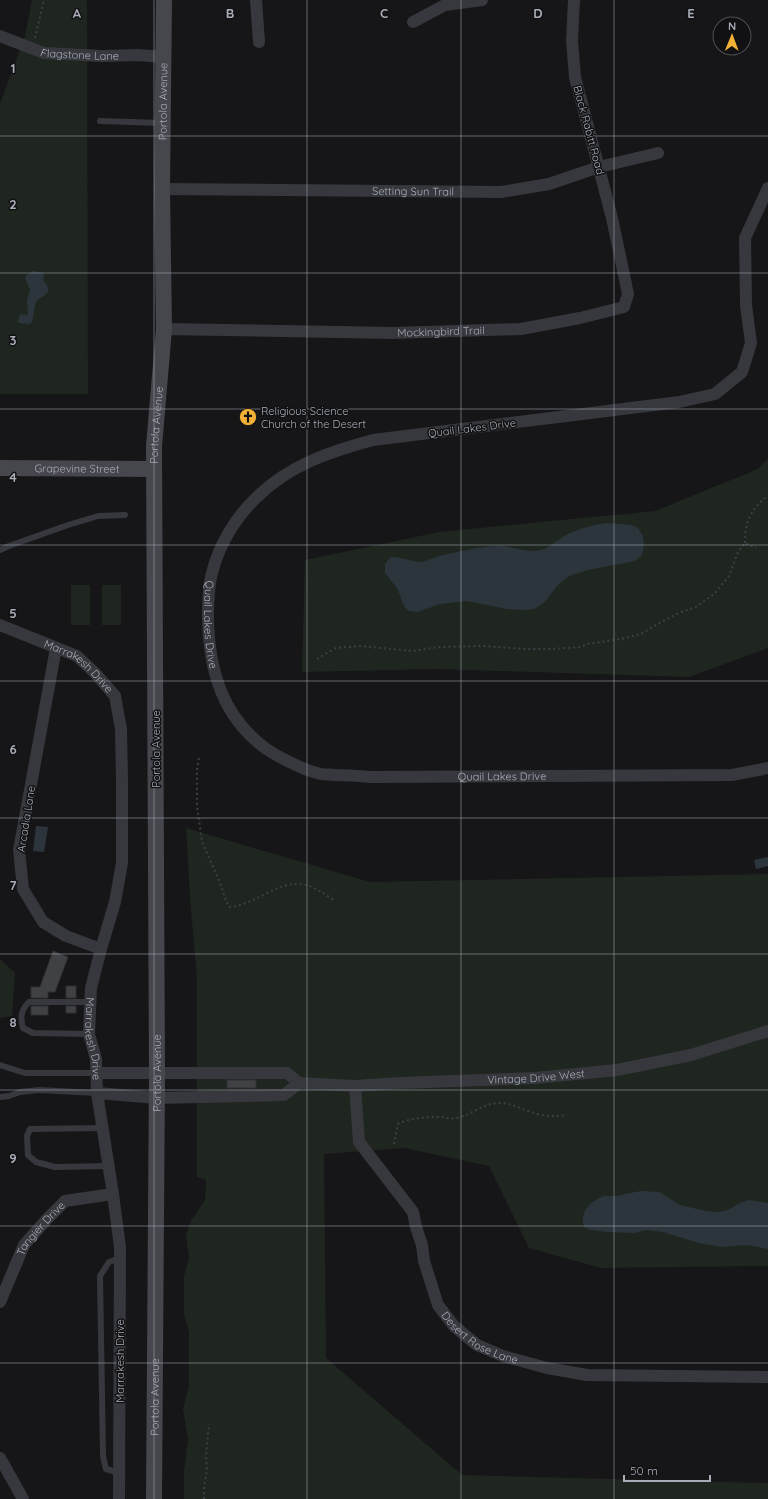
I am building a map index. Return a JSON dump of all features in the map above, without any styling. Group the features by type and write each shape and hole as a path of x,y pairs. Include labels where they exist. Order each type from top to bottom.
{"street":[{"name":"Portola Avenue","path":"154,1499 157,1074 154,446 164,329 162,189 164,0"},
{"path":"256,0 259,42"},
{"path":"413,22 445,5 482,0"},
{"name":"Black Rabitt Road","path":"574,0 572,41 575,77 612,218"},
{"name":"Flagstone Lane","path":"0,36 44,53 163,57"},
{"name":"Setting Sun Trail","path":"162,189 501,192 549,184 599,167 658,154"},
{"name":"Quail Lakes Drive","path":"768,188 745,238 746,305 751,343 742,372 715,394 679,402 373,440 335,451 300,466 275,482 255,498 238,518 225,539 217,558 209,588 208,606 208,627 212,668 217,683 236,718 249,735 266,749 284,759 317,773 371,777 732,775 768,768"},
{"name":"Mockingbird Trail","path":"164,329 393,333 521,329 588,316 624,307 628,294 612,218"},
{"name":"Grapevine Street","path":"0,468 154,469"},
{"name":"Marrakesh Drive","path":"0,624 77,656 95,673 115,696 121,729 122,863 115,902 101,949 92,988 89,1034 96,1059 97,1093 120,1247 119,1499"},
{"name":"Arcadia Lane","path":"56,648 19,850 23,889 43,922 66,936 101,949"},
{"name":"Vintage Drive West","path":"97,1073 287,1073 299,1083 355,1086 535,1078 617,1070 691,1054 768,1031"},
{"path":"97,1093 157,1098 284,1096 299,1083"},
{"name":"Desert Rose Lane","path":"355,1086 359,1142 413,1212 422,1245 424,1261 438,1305 454,1326 477,1345 503,1356 547,1368 587,1375 768,1377"},
{"name":"Tangier Drive","path":"0,1302 24,1245 47,1219 65,1202 113,1194"},
{"path":"0,1458 23,1499"}],"lane":[{"path":"100,121 163,123"},
{"path":"0,550 68,524 98,516 125,515"},
{"path":"89,1034 33,1033 23,1028 21,1019 23,1008 29,1002 91,1002"},
{"path":"0,1065 25,1073 97,1073"},
{"path":"0,1097 9,1096 20,1092 39,1090 97,1093"},
{"path":"102,1128 30,1129 27,1136 28,1155 36,1162 55,1167 109,1166"},
{"path":"120,1258 108,1262 100,1276 103,1456 106,1469 120,1473"}],"path":[{"path":"33,49 44,0"},
{"path":"317,659 336,648 360,646 413,651 438,647 484,646 552,650 581,647 587,644 621,639 641,634 681,612 696,607 714,594 729,576 738,552 745,543 745,531 750,515 759,503 768,495"},
{"path":"745,543 756,548"},
{"path":"199,758 197,770 197,806 202,842 229,907 240,906 275,890 297,884 318,890 334,900"},
{"path":"394,1144 398,1124 407,1120 443,1117 454,1118 465,1115 486,1104 501,1103 518,1106 532,1113 557,1116 565,1115"},
{"path":"204,1499 209,1424"}],"shaded area":[{"path":"32,0 87,0 88,394 0,394 0,104 25,36"},
{"path":"33,271 43,273 43,280 48,286 48,291 46,295 36,302 32,322 30,324 19,323 18,321 20,314 28,314 27,300 30,290 25,278"},
{"path":"768,459 768,648 689,677 437,669 302,672 305,560 439,532 655,511 758,469"},
{"path":"607,523 631,525 638,528 643,536 644,545 642,555 635,561 588,570 569,576 557,586 545,602 534,609 507,609 467,601 440,604 418,612 408,611 404,606 397,588 385,573 385,564 391,557 421,562 460,551 496,546 506,546 536,551 549,546 573,532 587,527"},
{"path":"71,585 90,585 90,625 71,625"},
{"path":"102,585 121,585 121,625 102,625"},
{"path":"36,826 48,827 44,852 33,851"},
{"path":"186,828 370,882 768,874 768,1266 601,1268 529,1248 489,1166 404,1148 324,1154 326,1358 462,1475 768,1483 768,1499 184,1499 184,1471 188,1439 183,1409 189,1385 189,1332 184,1314 184,1276 189,1258 186,1234 191,1221 205,1200 206,1180 197,1177 197,978 190,899"},
{"path":"768,857 768,866 756,869 754,860"},
{"path":"0,959 15,973 12,1016 0,1018"},
{"path":"642,1191 659,1192 680,1205 706,1211 719,1212 728,1210 749,1200 768,1203 768,1249 748,1245 721,1247 699,1243 663,1232 645,1230 636,1233 607,1232 590,1230 584,1227 584,1212 594,1201 604,1196 615,1196"}],"building":[{"path":"53,951 68,957 55,992 48,992 48,998 31,998 31,987 40,987"},
{"path":"66,986 76,986 76,998 66,998"},
{"path":"31,1006 48,1006 48,1015 31,1015"},
{"path":"66,1006 76,1006 76,1013 66,1013"},
{"path":"227,1080 256,1080 256,1088 227,1088"}],"place":[{"name":"Religious Science Church of the Desert","path":"248,417"}]}
